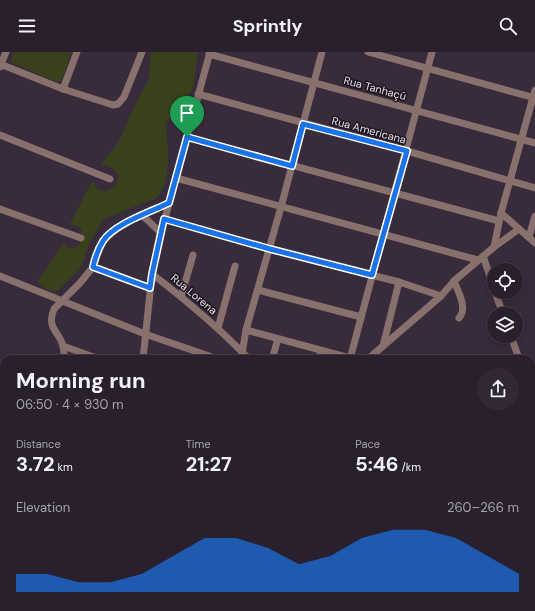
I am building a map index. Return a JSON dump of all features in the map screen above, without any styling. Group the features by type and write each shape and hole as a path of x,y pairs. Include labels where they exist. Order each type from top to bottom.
{"street":[{"path":"6,52 0,65 112,105 118,104 124,97 142,52"},
{"path":"63,88 77,52"},
{"path":"241,355 246,330 270,249 322,52"},
{"path":"368,52 428,69 534,95 499,221 494,247"},
{"path":"351,355 418,110 432,52"},
{"path":"143,355 152,274 161,232 210,53"},
{"name":"Rua Tanhaçú","path":"210,53 535,143"},
{"name":"Rua Americana","path":"198,94 303,124 407,151 535,188"},
{"path":"0,135 110,179"},
{"path":"187,137 499,221"},
{"path":"176,178 384,235 480,258"},
{"path":"64,355 63,346 54,330 52,318 54,309 80,283 93,267 104,240 123,224 169,203"},
{"path":"0,209 81,238"},
{"path":"502,213 535,243"},
{"path":"143,216 161,232"},
{"path":"529,237 535,216"},
{"path":"164,219 270,249 399,282 441,296"},
{"path":"373,355 441,296 454,281 480,258 519,229"},
{"path":"181,296 193,255"},
{"path":"480,258 487,273"},
{"path":"218,328 235,266"},
{"path":"93,267 150,288"},
{"name":"Rua Lorena","path":"152,274 181,296 218,328 245,355"},
{"path":"0,276 145,334 206,355"},
{"path":"454,281 463,306 463,312 459,318"},
{"path":"383,346 399,282"},
{"path":"258,290 361,317"},
{"path":"246,330 336,355"},
{"path":"273,355 278,339"},
{"path":"513,343 518,355"},
{"path":"63,346 88,355"},
{"path":"320,355 321,351"}],"green space":[{"path":"14,52 72,52 61,81 57,82 10,62"},
{"path":"151,52 198,52 193,89 166,123 168,163 165,183 161,192 155,199 103,219 90,242 81,268 58,291 46,289 37,282 64,242 68,248 74,249 80,242 81,228 70,224 92,181 99,190 106,191 115,186 119,176 112,168 101,165 120,140 131,113 149,78"}],"route":[{"path":"303,124 407,151 372,275 270,249 164,219 150,288 93,267 100,247 110,233 123,224 169,203 187,137 292,166 303,124"}]}
